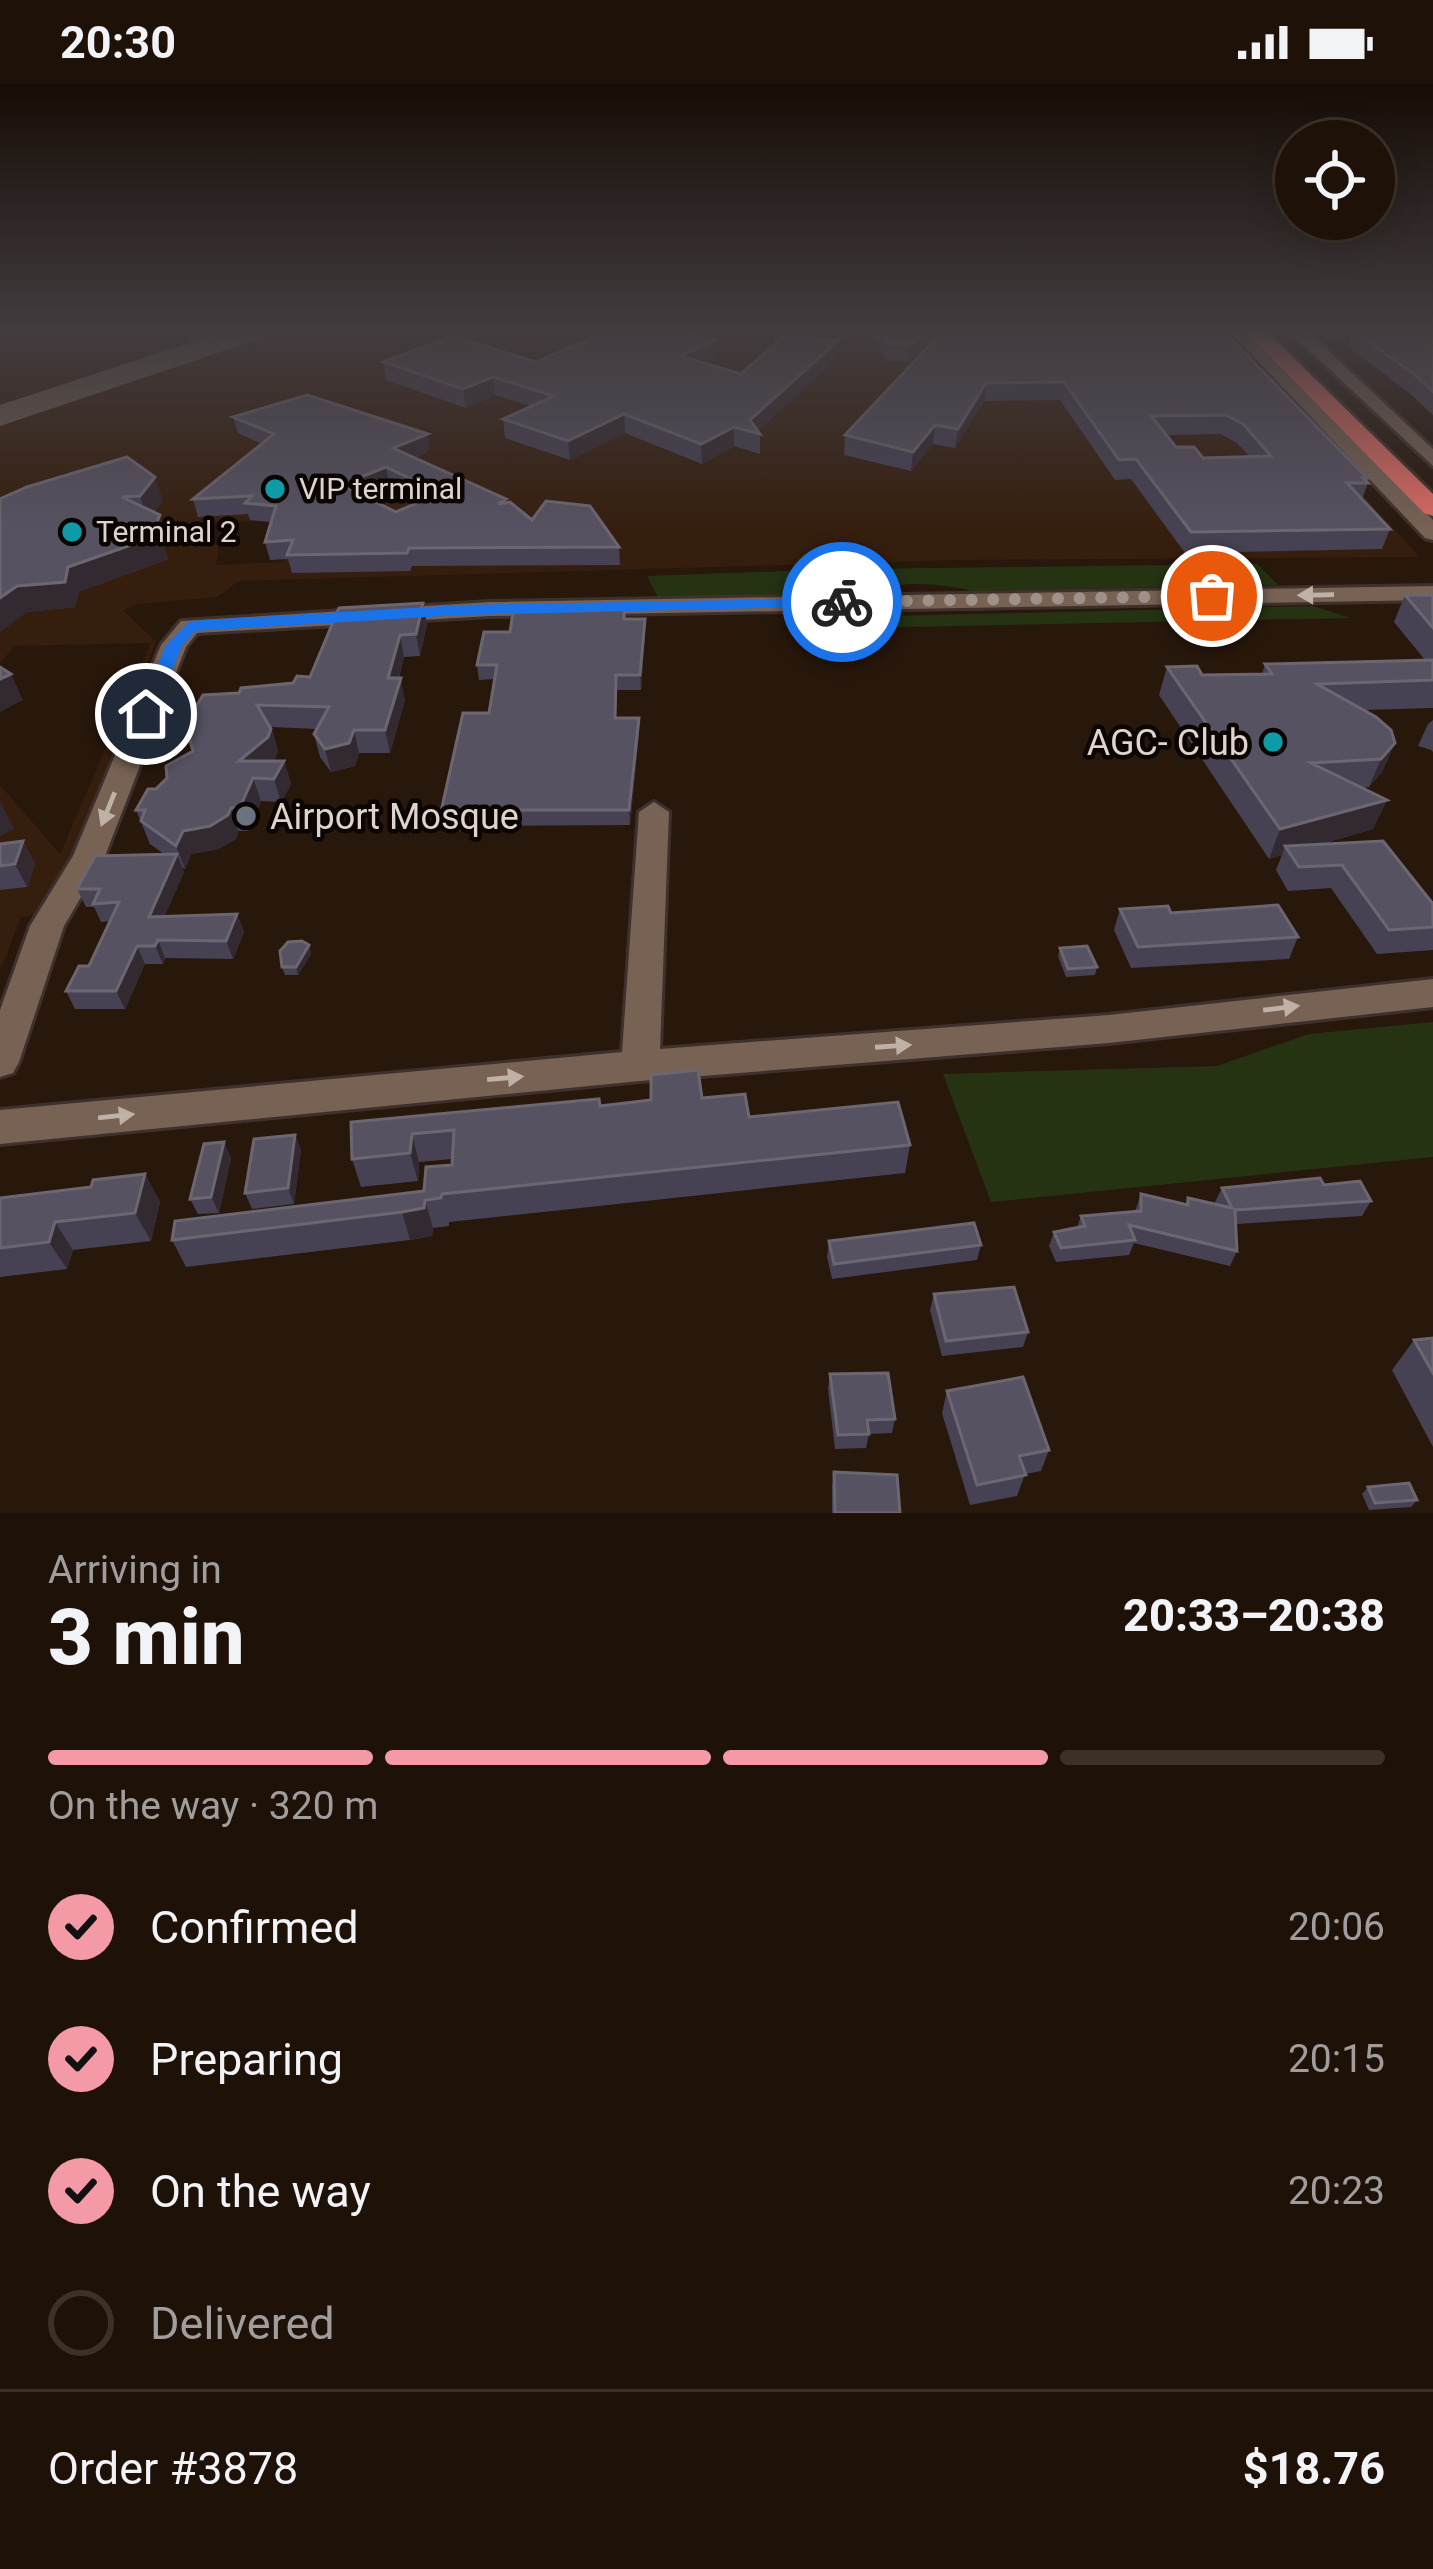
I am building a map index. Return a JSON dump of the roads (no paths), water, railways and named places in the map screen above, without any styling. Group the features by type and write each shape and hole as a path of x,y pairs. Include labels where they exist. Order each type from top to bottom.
{"highway":[{"path":"1322,398 1433,508"},
{"path":"1347,398 1433,480"}],"street":[{"path":"1303,398 1433,532"},
{"path":"1375,398 1424,440 1433,460"},
{"path":"1383,599 1433,580"},
{"path":"0,1062 47,926 89,856 174,645 190,626 490,609 1383,599 1433,592"},
{"path":"1383,599 1433,608"},
{"path":"640,1066 654,812"},
{"path":"0,1127 640,1066 1109,1029 1433,993"}],"place":[{"name":"VIP terminal","path":"275,489"},
{"name":"Terminal 2","path":"72,532"},
{"name":"AGC- Club","path":"1273,742"},
{"name":"Airport Mosque","path":"246,816"}]}
